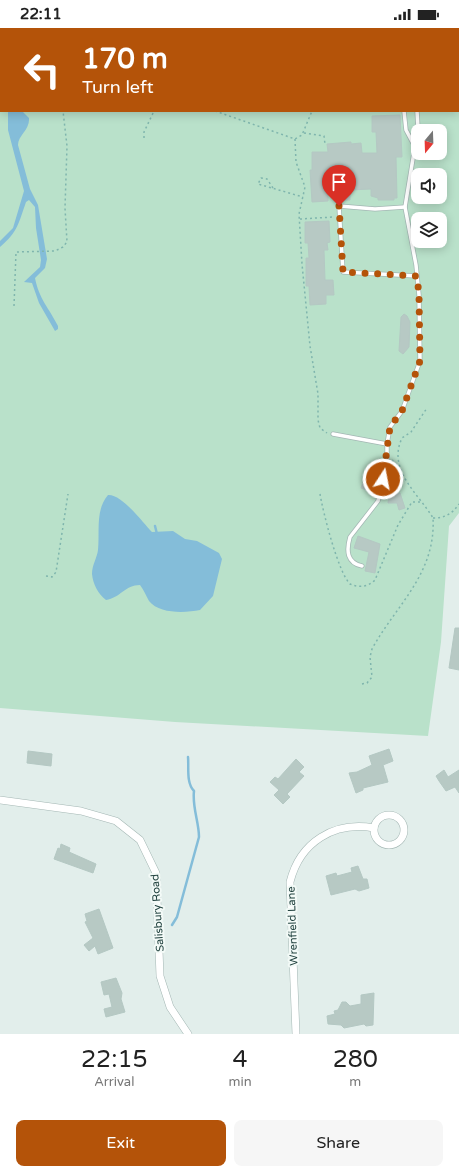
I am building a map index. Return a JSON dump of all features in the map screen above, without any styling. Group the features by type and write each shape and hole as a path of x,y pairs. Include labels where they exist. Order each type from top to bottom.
{"street":[{"name":"Salisbury Road","path":"0,800 81,811 116,821 140,840 156,873 160,976 170,1007 188,1034"},
{"path":"391,815 402,822 404,832 403,838 397,843 386,845 377,839 374,828 380,818 391,815"},
{"name":"Wrenfield Lane","path":"296,1034 290,882 292,873 299,858 312,842 334,830 366,826 374,828"}],"lane":[{"path":"404,112 406,130 411,139"},
{"path":"417,112 418,124"},
{"path":"362,566 355,564 350,560 348,544 350,537 378,501 387,462 387,444 390,427 402,411 420,361 419,295 406,207 412,160"},
{"path":"406,207 375,208 339,206 343,272 417,276"},
{"path":"333,434 387,444"}],"path":[{"path":"14,306 15,254 19,251 62,249 67,242 68,237 65,208 67,146 63,112"},
{"path":"144,138 154,112"},
{"path":"218,112 295,139 299,138 304,132 312,112"},
{"path":"304,132 324,136 325,144"},
{"path":"295,139 296,162 305,187 299,219 304,289 318,394 318,420 320,428 326,433 333,434"},
{"path":"273,188 267,179 261,178 258,184 303,197"},
{"path":"299,219 340,217"},
{"path":"362,684 367,683 372,677 370,657 372,648 404,602 424,567 431,541 433,518 399,467 398,451 402,438 411,432 426,408"},
{"path":"46,576 52,577 56,572 68,494"},
{"path":"320,494 344,577 350,584 360,586 371,584 375,580 398,526 410,505 414,501 422,502"},
{"path":"433,518 440,518 450,515 459,504"}],"green space":[{"path":"0,112 459,112 459,513 449,526 441,642 428,736 175,722 0,708"}],"water":[{"path":"8,112 23,112 29,118 28,126 20,138 18,145 30,189 38,205 47,259 45,268 35,278 39,292 58,326 58,329 55,331 39,303 32,283 24,282 40,267 41,260 36,228 35,207 29,200 26,202 19,221 11,236 0,247 0,241 13,228 24,191 8,130"},
{"path":"108,495 120,499 126,504 152,532 173,531 185,539 197,541 219,553 222,559 213,596 200,610 173,612 159,608 149,601 140,585 130,587 111,599 106,600 101,595 93,581 92,571 98,550 101,507"}],"building":[{"path":"400,115 402,157 396,157 397,198 394,198 394,200 378,200 378,198 371,196 371,189 350,190 350,200 340,200 340,190 328,191 328,201 312,202 310,170 312,170 312,152 328,152 327,144 351,142 351,144 361,143 362,153 377,153 376,132 372,132 372,116"},
{"path":"329,221 330,242 327,243 328,250 324,250 325,280 333,280 334,295 326,295 326,304 310,305 309,286 306,286 306,258 309,258 308,243 305,243 305,222"},
{"path":"404,314 410,322 409,347 403,354 399,351 401,317"},
{"path":"367,472 379,474 372,492 361,488"},
{"path":"389,493 400,493 405,508 399,510 397,503 388,503"},
{"path":"358,536 380,544 375,573 365,571 369,552 354,548"},
{"path":"455,628 459,628 459,670 449,668"},
{"path":"389,749 393,761 383,765 388,782 363,788 363,790 356,793 349,773 357,772 372,765 369,756"},
{"path":"28,751 52,754 51,766 27,763"},
{"path":"296,759 304,767 299,772 304,776 287,794 290,797 283,804 274,795 279,790 270,782 275,777 278,779"},
{"path":"444,770 448,777 459,770 459,793 455,787 446,791 439,781 436,776"},
{"path":"61,844 70,848 69,852 96,864 93,873 54,859 58,848 60,849"},
{"path":"358,866 363,879 367,879 369,888 359,891 355,889 331,895 326,876 336,873 337,876 352,872 351,868"},
{"path":"99,909 113,948 98,954 95,946 89,951 84,945 93,938 85,922 87,921 85,914"},
{"path":"116,978 122,993 121,999 125,1012 106,1017 104,1009 112,1007 109,994 104,995 101,982"},
{"path":"374,993 373,1025 366,1026 364,1024 344,1028 341,1025 328,1024 327,1016 335,1014 334,1011 338,1010 342,1002 346,1002 350,1006 361,1004 361,995"}],"waterway":[{"path":"155,526 157,534"},
{"path":"172,925 177,917 199,837 194,803 194,791 191,788 189,779 188,757"}],"route":[{"path":"339,206 343,272 417,276 419,295 420,361 402,411 390,427 387,444 387,462 383,479"}]}
